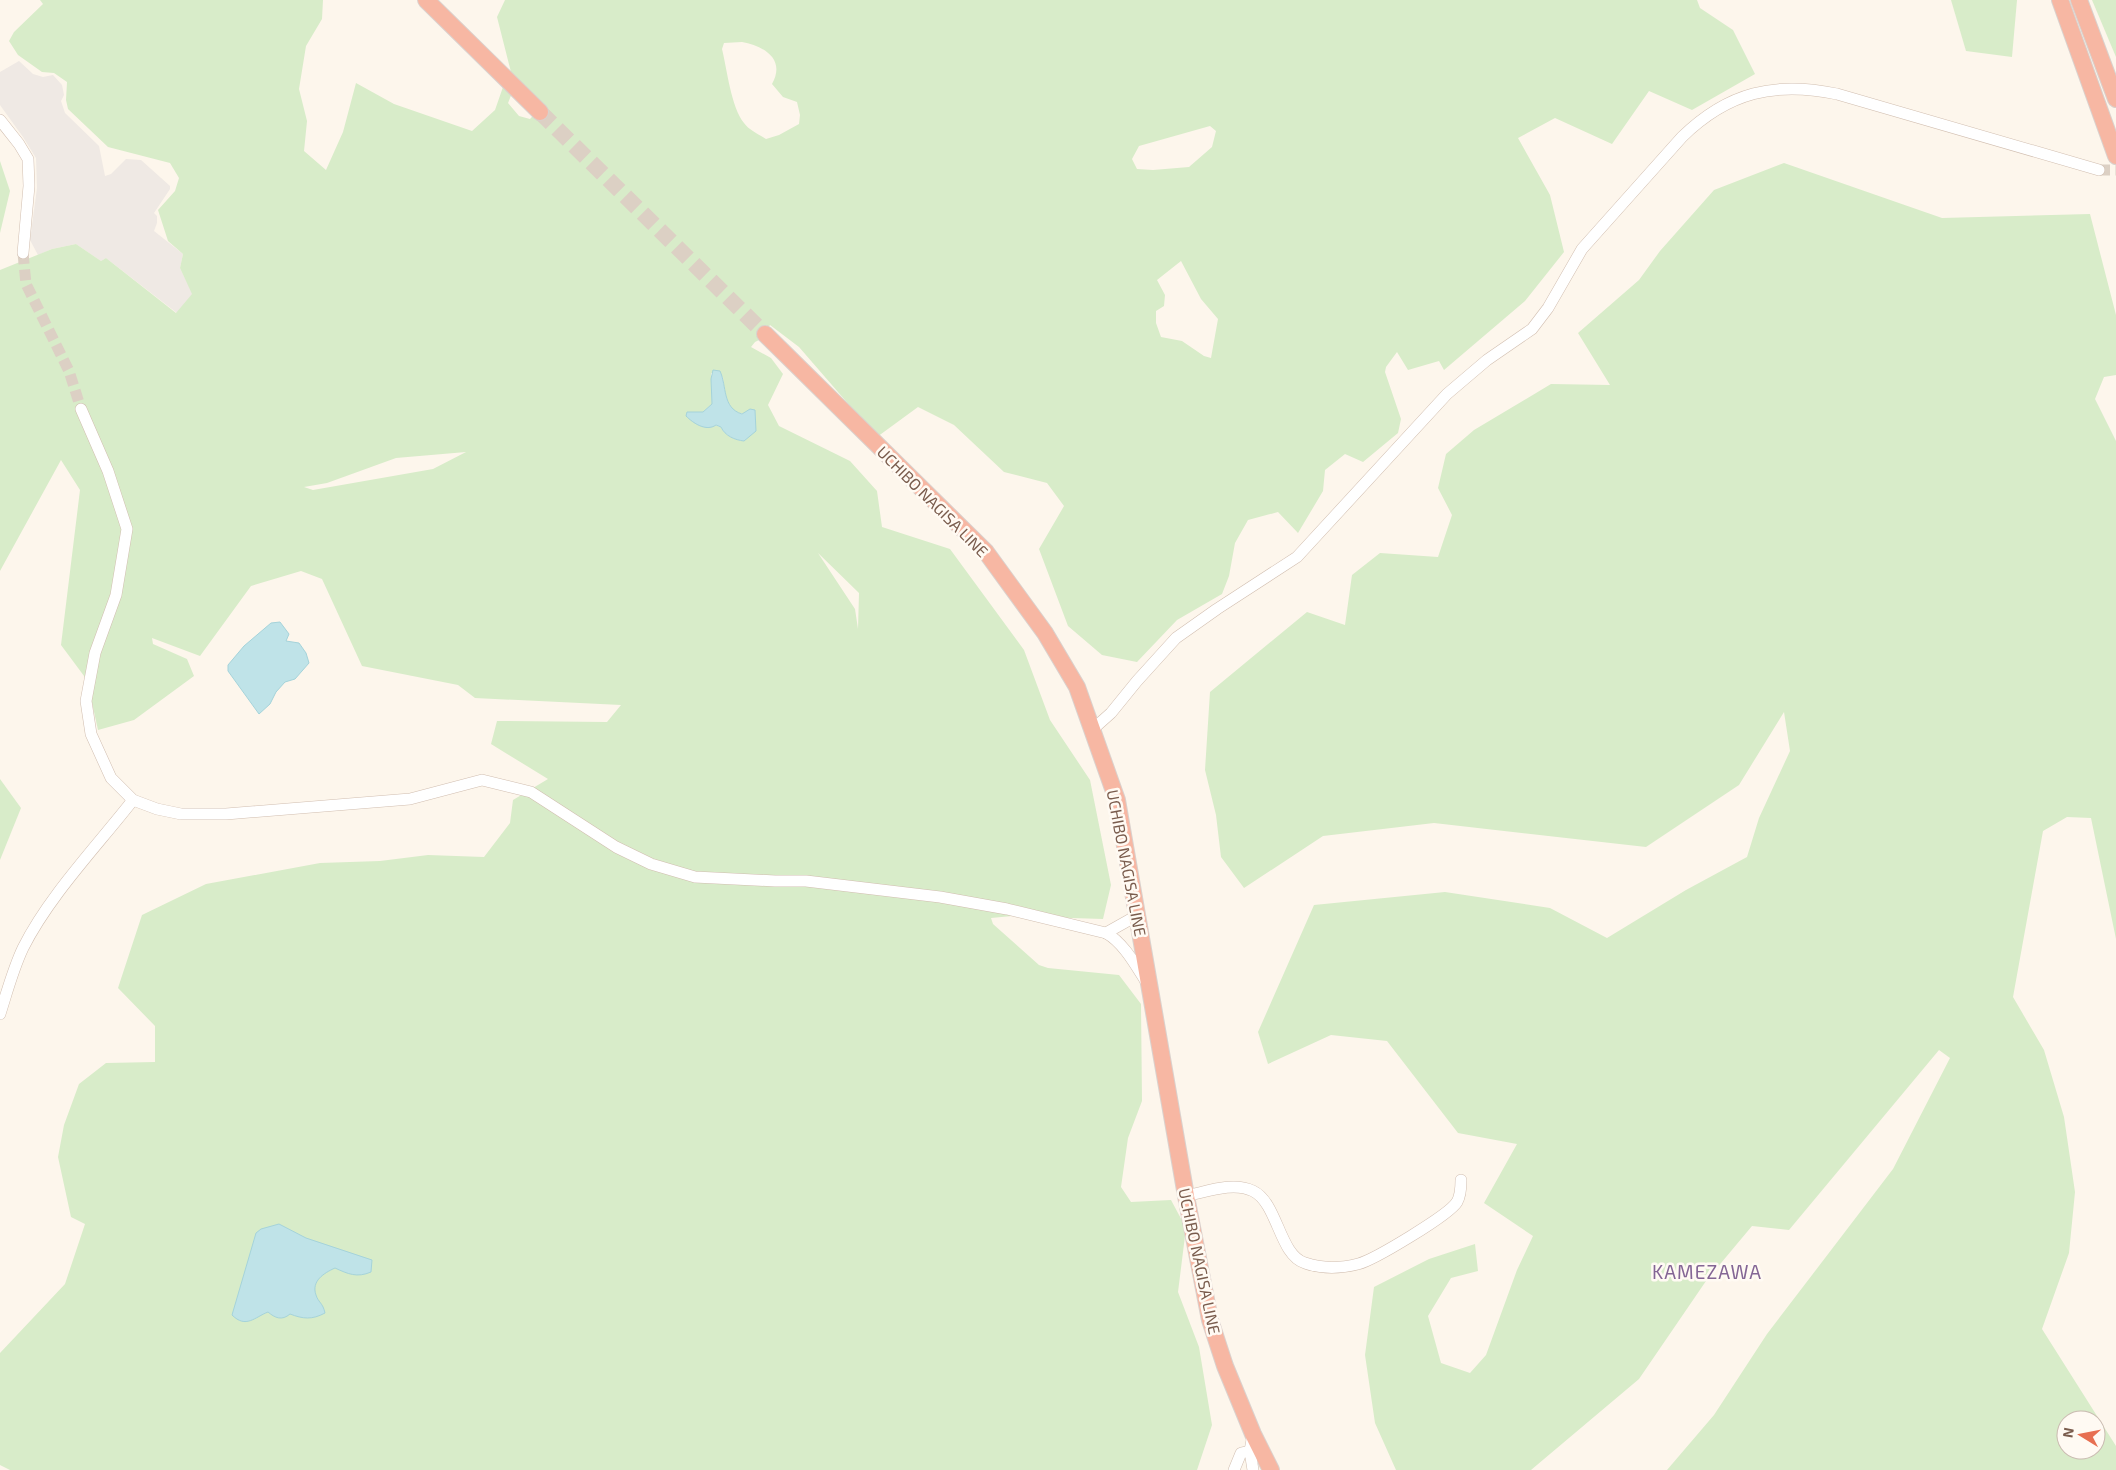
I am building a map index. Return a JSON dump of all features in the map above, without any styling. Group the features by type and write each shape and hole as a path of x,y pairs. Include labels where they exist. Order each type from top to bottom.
{"highway":[{"path":"426,0 540,112"},
{"path":"2060,0 2116,156"},
{"path":"2079,0 2116,99"},
{"name":"UCHIBO NAGISA LINE","path":"765,334 986,552 1045,633 1076,688 1117,800 1186,1196 1210,1320 1225,1366 1253,1434 1271,1470"}],"street":[{"path":"1092,730 1111,713 1137,680 1176,638 1297,557 1447,394 1487,360 1532,329 1548,308 1582,250 1682,137 1698,121 1720,107 1769,89 1797,87 1814,89 1846,96 2099,170"},
{"path":"0,120 19,144 28,160 29,186 24,253"},
{"path":"81,409 108,471 127,529 116,595 96,653 86,701 90,734 111,778 133,800 157,809 181,814 226,814 410,799 482,780 531,792 616,847 651,864 695,877 775,882 806,881 940,897 1007,909 1106,933 1113,937 1150,988"},
{"path":"0,1014 22,949 37,924 57,895 133,800"},
{"path":"1106,933 1138,915"},
{"path":"1186,1196 1230,1187 1254,1191 1265,1204 1293,1256 1304,1263 1340,1268 1360,1264 1434,1222 1457,1203 1461,1180"},
{"path":"1253,1434 1250,1451 1253,1470"},
{"path":"1234,1470 1241,1453 1250,1451"}],"shaded area":[{"path":"19,61 33,74 43,77 53,75 62,85 64,95 61,101 65,113 99,146 105,176 111,174 126,159 141,160 170,186 170,189 154,213 157,216 157,223 154,231 183,254 180,268 193,294 177,313 106,258 101,261 76,244 52,249 38,255 30,240 37,188 36,158 0,105 0,72"}],"green space":[{"path":"40,0 323,0 322,19 306,46 299,89 307,121 304,151 326,170 343,132 356,83 394,104 472,131 495,110 503,87 512,93 508,103 519,116 530,119 540,108 512,76 497,17 505,0 1697,0 1700,8 1733,30 1755,74 1692,110 1649,91 1612,144 1555,118 1518,138 1550,195 1564,252 1525,301 1444,370 1439,361 1408,370 1397,352 1386,367 1385,372 1401,419 1398,433 1363,462 1345,454 1325,470 1323,491 1298,533 1278,512 1248,520 1235,543 1229,576 1222,594 1177,620 1137,662 1102,655 1068,626 1039,549 1064,506 1047,483 1004,472 954,425 918,407 877,437 799,347 770,325 761,339 751,347 771,358 783,374 768,405 779,426 850,461 877,491 882,527 950,549 1024,650 1050,720 1090,780 1111,885 1103,919 1012,916 991,918 993,924 1039,965 1048,968 1119,975 1141,1004 1142,1101 1128,1138 1121,1187 1131,1202 1171,1200 1186,1228 1178,1292 1199,1347 1212,1425 1197,1470 10,1470 0,1465 0,1353 65,1284 85,1224 71,1217 58,1157 64,1125 79,1084 106,1063 155,1062 155,1026 118,988 142,915 206,884 320,863 380,861 428,855 484,857 510,823 513,800 548,779 491,744 497,721 607,722 621,705 475,698 458,685 362,666 322,579 301,571 251,586 200,656 152,638 153,644 187,659 194,676 134,720 98,730 87,680 61,645 80,490 61,460 0,571 0,270 52,249 76,244 101,261 106,258 176,313 192,294 180,268 183,254 168,241 158,210 175,191 179,178 170,163 108,147 68,109 66,100 67,82 54,73 42,72 18,55 9,41 14,32 43,4","holes":["742,42 750,44 765,50 771,55 776,67 776,75 772,84 783,97 797,102 800,115 799,124 779,135 766,139 746,125 736,108 730,88 722,49 724,43","1210,126 1216,131 1212,147 1189,167 1153,170 1137,169 1132,159 1139,146","1181,261 1201,299 1218,319 1211,358 1204,356 1182,341 1161,337 1156,323 1156,311 1164,306 1165,295 1157,280","711,373 723,377 724,389 731,408 735,412 747,412 744,441 731,437 721,427 688,418 688,412 703,412 712,404","466,452 433,469 313,490 304,487 327,483 396,458","818,553 859,593 858,629 855,609"]},
{"path":"1951,0 2017,0 2012,57 1966,51"},
{"path":"2092,0 2116,0 2116,57"},
{"path":"0,161 10,191 0,233"},
{"path":"1784,163 1942,218 2090,214 2116,315 2116,375 2104,377 2095,399 2116,441 2116,939 2091,818 2067,817 2043,831 2013,997 2044,1050 2064,1117 2075,1192 2069,1253 2042,1329 2093,1410 2056,1410 2056,1460 2106,1460 2106,1430 2116,1446 2116,1470 1667,1470 1714,1415 1767,1334 1893,1169 1950,1058 1939,1050 1789,1230 1752,1226 1706,1281 1639,1379 1531,1470 1396,1470 1375,1423 1365,1355 1374,1287 1429,1259 1475,1244 1478,1271 1451,1278 1428,1316 1441,1363 1470,1373 1486,1355 1517,1270 1533,1236 1484,1203 1517,1144 1458,1133 1387,1041 1331,1035 1268,1064 1258,1032 1314,905 1445,892 1550,908 1607,938 1686,890 1747,857 1759,818 1790,751 1784,712 1739,785 1646,847 1434,823 1323,836 1244,888 1221,857 1216,815 1205,770 1210,692 1307,612 1345,625 1352,575 1380,553 1438,557 1452,515 1438,488 1446,454 1474,430 1551,384 1610,385 1578,333 1639,280 1660,251 1714,190"},
{"path":"0,779 21,808 0,860"}],"water":[{"path":"713,370 720,371 726,396 731,407 742,414 750,409 755,410 756,431 744,441 731,437 721,427 716,425 708,428 704,427 696,424 686,416 687,412 703,412 712,404 711,379"},
{"path":"280,622 289,634 286,641 299,643 306,653 309,663 295,679 285,682 276,692 270,704 259,714 228,671 228,665 244,646 271,623"},
{"path":"279,1224 306,1238 372,1260 371,1272 361,1275 344,1272 335,1268 323,1275 317,1282 315,1290 325,1313 316,1317 299,1317 290,1314 279,1318 268,1312 246,1322 237,1319 232,1315 256,1233 261,1229"}],"tunnel":[{"path":"540,112 765,334"},
{"path":"2099,170 2116,170"},
{"path":"23,253 26,284 69,371 81,409"}],"district":[{"name":"KAMEZAWA","path":"1707,1271"}]}
